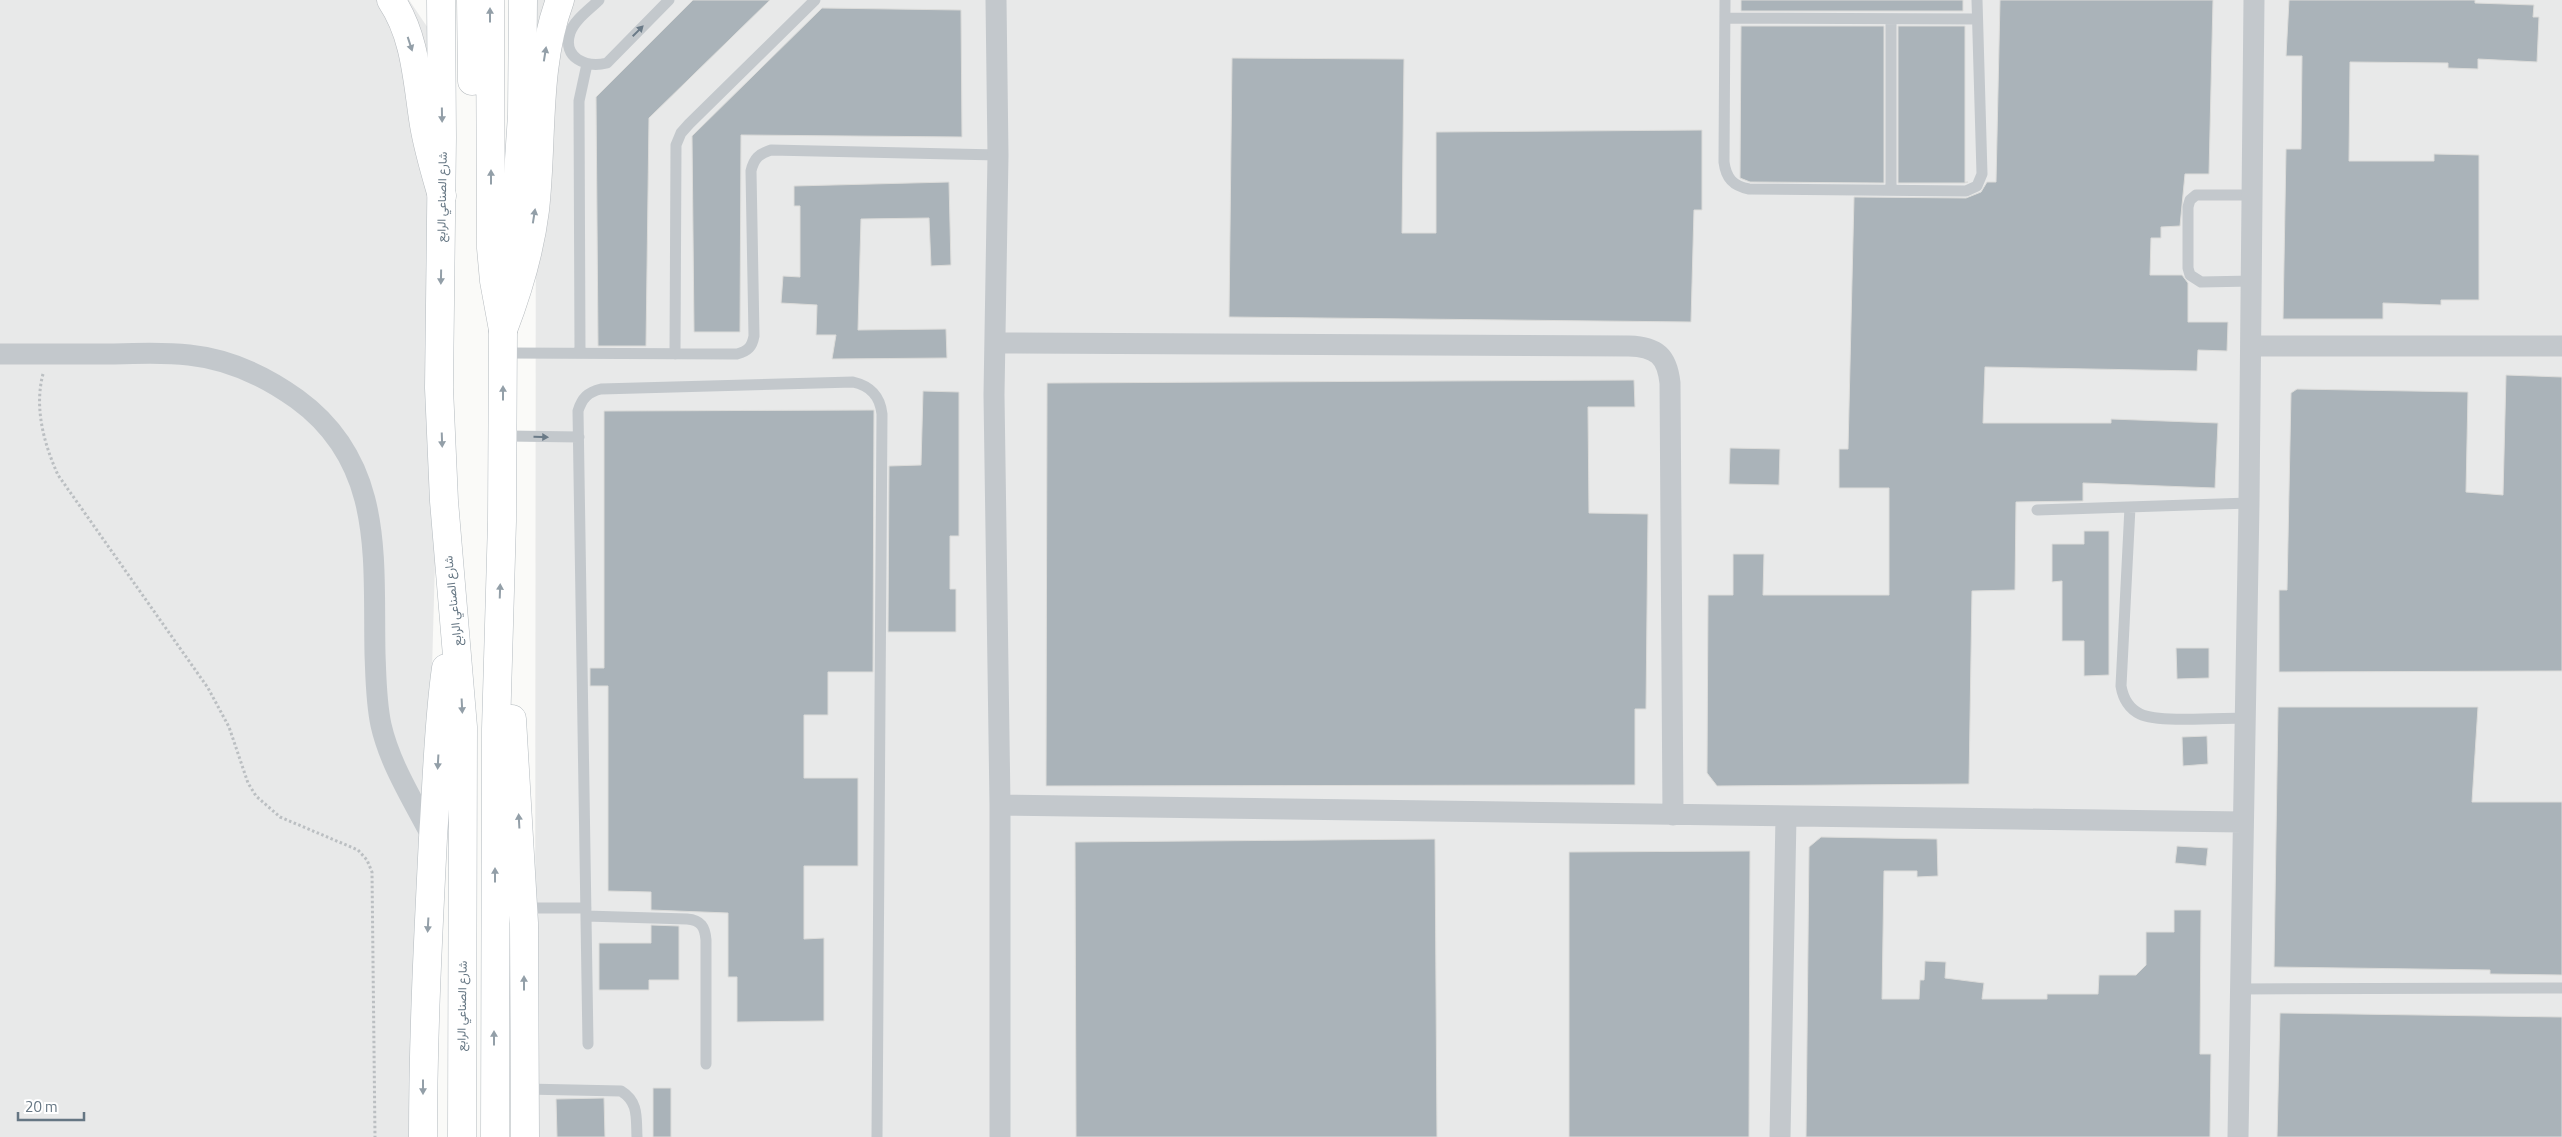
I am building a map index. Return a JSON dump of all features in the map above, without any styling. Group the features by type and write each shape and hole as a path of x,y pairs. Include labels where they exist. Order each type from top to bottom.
{"main road":[{"path":"391,0 412,48 425,134 442,196"},
{"name":"شارع الصناعي الرابع","path":"441,0 442,196 440,388 444,501 462,718 464,791 462,1137"},
{"path":"471,0 472,207 475,232 482,258 494,281"},
{"path":"490,0 491,248 503,342"},
{"path":"495,1137 493,1087 503,342 514,234 522,115 523,0"},
{"path":"503,342 528,250 535,209 543,68 548,33 560,0"},
{"path":"423,1137 424,1019 433,839 440,732 454,610"},
{"path":"499,633 515,746 523,908 525,1137"}],"street":[{"path":"996,0 998,155 995,343 1000,805 1000,1137"},
{"path":"2238,1137 2249,503 2254,0"},
{"path":"995,343 1645,346 1659,354 1668,367 1670,383 1673,814"},
{"path":"2251,346 2562,346"},
{"path":"0,354 155,353 189,355 223,362 255,373 284,390 312,410 335,435 354,464 365,495 372,528 376,695 381,725 389,753 433,839"},
{"path":"1000,805 2242,822"},
{"path":"1780,1137 1786,816"}],"lane":[{"path":"599,0 570,32 569,44 574,55 587,64 595,66 607,63 669,0"},
{"path":"675,354 676,145 681,133 689,124 815,0"},
{"path":"1725,0 1724,162 1730,181 1739,187 1749,189 1966,191 1972,190 1981,180 1977,0"},
{"path":"1725,18 1977,20"},
{"path":"1891,19 1891,190"},
{"path":"580,353 579,101 587,64"},
{"path":"503,342 580,353 737,354 746,351 752,345 752,171 754,161 761,153 771,150 998,155"},
{"path":"2252,195 2196,195 2190,200 2188,207 2188,268 2190,275 2201,282 2252,281"},
{"path":"588,1044 578,410 581,402 593,391 601,388 852,382 870,388 881,404 877,1137"},
{"path":"502,436 579,437"},
{"path":"2037,510 2249,503"},
{"path":"2130,507 2121,686 2126,702 2132,709 2148,717 2244,718"},
{"path":"523,908 687,919 695,920 702,924 706,931 706,1064"},
{"path":"2240,989 2562,988"},
{"path":"525,1089 621,1091 629,1096 635,1104 637,1137"}],"path":[{"path":"48,354 42,378 40,403 42,428 48,452 58,475 208,688 229,728 248,783 256,796 280,817 358,850 367,860 372,872 375,1137"}],"shaded area":[{"path":"0,0 409,0 449,59 419,1137 0,1137"},
{"path":"536,0 2562,0 2562,1137 535,1137"}],"building":[{"path":"693,0 770,0 649,118 646,346 598,346 596,97"},
{"path":"1741,0 1963,0 1963,11 1741,11"},
{"path":"2000,0 2213,0 2209,174 2185,174 2180,226 2161,227 2161,238 2151,238 2150,275 2182,275 2188,283 2188,322 2228,322 2227,351 2198,350 2197,371 1985,367 1983,423 2111,423 2111,419 2218,423 2215,488 2083,483 2083,501 2016,502 2015,590 1972,591 1969,784 1717,786 1707,773 1708,595 1733,595 1733,554 1764,554 1763,595 1889,595 1889,488 1839,488 1839,449 1848,449 1854,197 1966,198 1981,192 1987,182 1996,182"},
{"path":"2289,0 2475,0 2475,3 2534,5 2533,17 2539,17 2537,62 2478,59 2478,69 2448,68 2448,63 2350,62 2349,161 2434,161 2434,154 2479,155 2479,300 2441,300 2441,305 2383,303 2383,319 2283,319 2286,149 2301,149 2302,56 2286,56"},
{"path":"822,8 961,10 962,137 741,135 740,332 694,332 692,136"},
{"path":"1741,26 1884,26 1884,183 1750,182 1740,178"},
{"path":"1898,26 1965,26 1965,182 1968,182 1898,183"},
{"path":"1232,58 1404,59 1402,233 1436,233 1436,132 1702,130 1702,210 1694,210 1691,322 1229,317"},
{"path":"949,182 951,265 931,266 929,218 861,219 858,330 946,329 947,358 832,359 836,335 816,335 817,305 781,303 783,276 800,277 800,206 794,206 794,186"},
{"path":"2506,375 2562,377 2562,671 2279,672 2279,590 2287,590 2291,393 2297,389 2468,392 2466,492 2503,495"},
{"path":"1634,380 1635,407 1588,407 1589,513 1648,514 1646,709 1635,709 1635,785 1046,786 1047,383"},
{"path":"923,391 959,392 959,536 950,536 950,589 956,589 956,632 888,632 889,466 921,465"},
{"path":"874,410 873,672 828,672 828,715 804,715 804,778 858,778 858,866 804,866 804,939 824,938 824,1021 737,1022 737,977 728,977 728,913 651,910 651,892 608,891 608,686 590,686 590,668 604,668 604,411"},
{"path":"1730,448 1780,449 1779,485 1729,484"},
{"path":"2084,531 2109,531 2109,675 2084,676 2084,641 2062,641 2062,581 2052,582 2052,544 2084,544"},
{"path":"2176,648 2209,648 2209,678 2177,679"},
{"path":"2278,707 2478,707 2472,802 2562,802 2562,975 2490,974 2490,970 2274,967"},
{"path":"2207,736 2208,764 2183,766 2182,737"},
{"path":"1821,837 1937,839 1938,876 1917,877 1917,871 1884,871 1882,999 1919,999 1920,980 1924,980 1925,961 1946,962 1945,978 1984,983 1982,999 2047,999 2047,994 2098,994 2099,975 2136,975 2146,965 2146,932 2174,932 2174,910 2201,910 2200,1054 2211,1054 2210,1137 1806,1137 1809,847"},
{"path":"1435,839 1437,1137 1076,1137 1075,842"},
{"path":"2177,846 2208,848 2206,866 2175,863"},
{"path":"1750,851 1749,1137 1569,1137 1569,852"},
{"path":"651,925 679,926 679,980 649,980 649,990 599,990 599,943 651,943"},
{"path":"2280,1013 2562,1017 2562,1137 2277,1137"},
{"path":"653,1088 671,1088 671,1137 653,1137"},
{"path":"604,1098 605,1137 557,1137 556,1099"}]}
